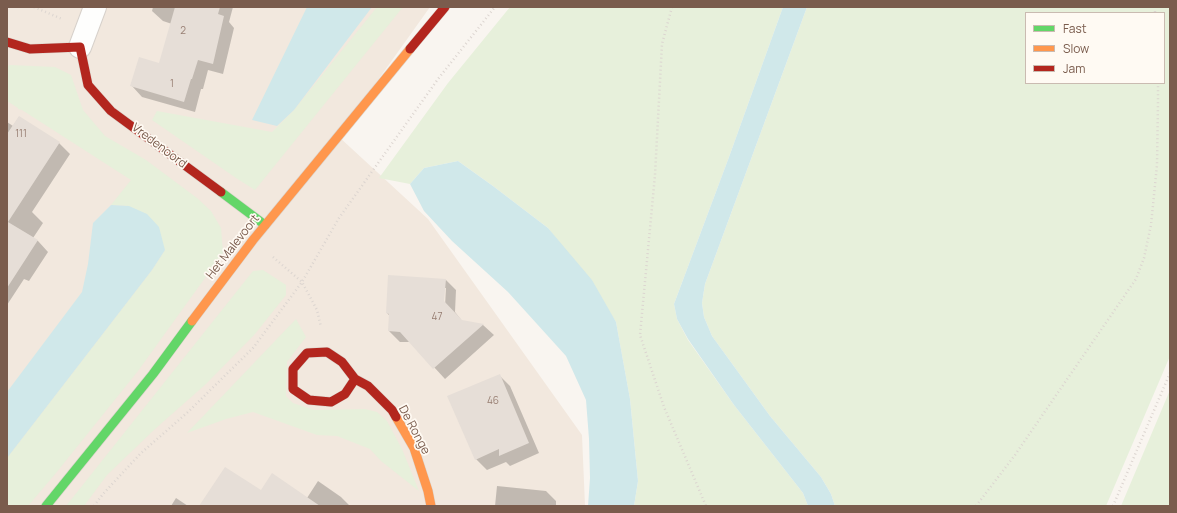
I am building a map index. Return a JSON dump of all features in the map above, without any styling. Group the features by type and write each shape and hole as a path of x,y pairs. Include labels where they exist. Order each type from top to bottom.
{"street":[{"path":"7,42 30,49 80,47 95,7"},
{"name":"Het Malevoort","path":"46,506 153,374 253,240 445,7"},
{"name":"Vredenoord","path":"80,47 88,85 111,111 265,225"},
{"path":"327,352 307,353 294,369 293,389 309,400 331,402 345,394 355,379"},
{"name":"De Ronge","path":"327,352 342,362 355,379 368,386 392,410 414,448 428,491 431,506"}],"path":[{"path":"94,506 140,454 188,412 253,348 302,282 344,212 438,79 495,7"},
{"path":"672,7 662,44 655,175 640,335 664,407 706,506"},
{"path":"976,506 1015,455 1136,278 1144,258 1152,225 1157,165 1158,84"},
{"path":"253,240 302,282 317,310 327,352"},
{"path":"1113,506 1170,373"}],"shaded area":[{"path":"7,7 430,7 338,136 428,219 582,435 585,506 7,506"}],"green space":[{"path":"377,7 403,7 255,190 152,120 157,111 272,132 294,110"},
{"path":"510,7 783,7 674,304 677,319 688,340 734,405 803,493 808,506 634,506 638,481 630,399 616,322 548,228 458,161 424,168 410,184 379,178 448,83"},
{"path":"807,7 1170,7 1170,356 1106,506 835,506 831,494 821,477 770,416 712,336 704,317 702,303 705,284"},
{"path":"7,66 55,67 71,75 83,110 105,136 146,160 197,198 211,211 221,228 223,253 138,371 28,506 7,506 7,458 152,270 165,250 129,206 111,205 131,180 7,101"},
{"path":"263,270 286,285 286,295 255,334 206,384 155,429 107,475 84,506 66,506 253,271"},
{"path":"296,319 306,337 287,362 286,396 293,403 314,410 365,409 377,412 387,421 402,449 419,491 381,461 370,449 337,436 317,435 253,412 226,419 187,433"},
{"path":"1170,390 1170,506 1121,506"}],"water":[{"path":"307,7 372,7 294,110 277,126 252,120"},
{"path":"783,7 807,7 705,284 702,303 704,317 712,336 770,416 821,477 831,494 835,506 808,506 803,493 734,405 688,339 677,319 674,304"},
{"path":"458,161 548,228 592,280 616,322 630,399 638,481 634,506 588,506 590,478 586,400 566,356 508,292 452,241 424,211 410,184 424,168"},
{"path":"111,205 129,206 147,214 159,227 165,250 152,270 7,458 7,392 82,292 88,264 93,223"}],"building":[{"path":"175,7 220,7 218,14 224,16 213,64 198,60 184,102 130,86 139,57 159,63"},
{"path":"19,116 60,142 8,222 38,240 7,288 7,134"},
{"path":"388,275 446,279 444,301 462,320 484,324 433,369 400,332 388,331 389,314 386,313"},
{"path":"500,374 529,443 499,456 499,449 475,460 447,396"},
{"path":"225,467 261,490 272,473 320,506 199,506"}],"traffic: fast":[{"path":"221,192 265,225"},
{"path":"46,506 153,374 192,321"}],"traffic: slow":[{"path":"192,321 253,240 410,49"},
{"path":"396,417 414,448 428,491 431,506"}],"traffic: jam":[{"path":"410,49 445,7"},
{"path":"7,42 30,49 80,47 88,85 111,111 221,192"},
{"path":"355,379 345,394 331,402 309,400 293,389 293,369 307,353 327,352 342,362 355,379 368,386 392,410 396,417"}]}
